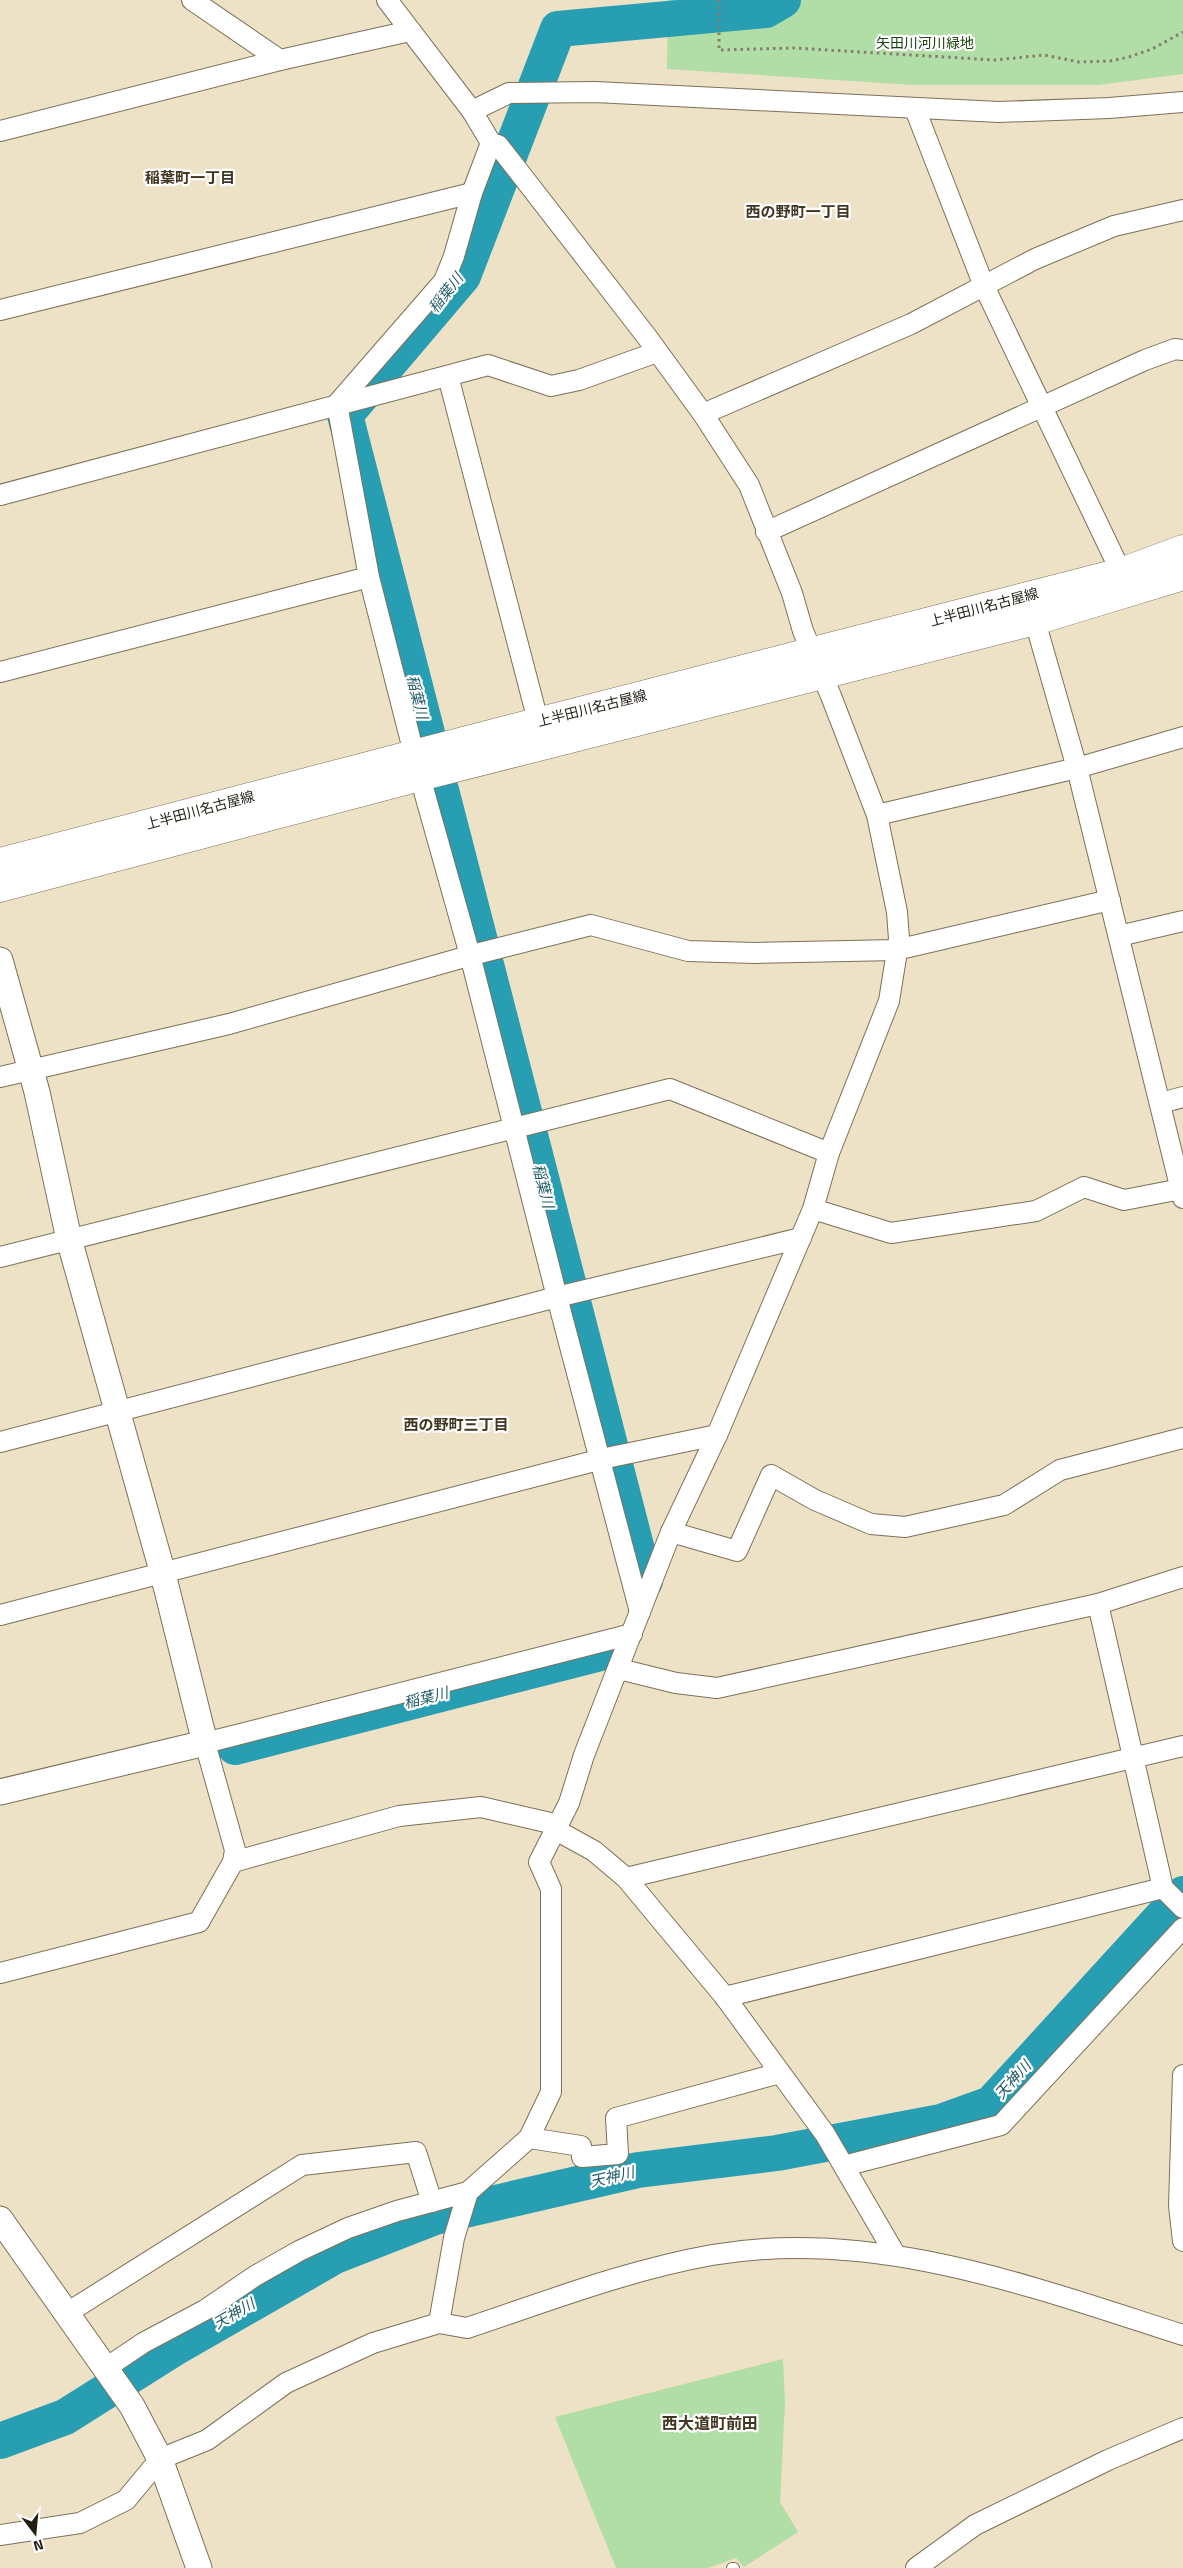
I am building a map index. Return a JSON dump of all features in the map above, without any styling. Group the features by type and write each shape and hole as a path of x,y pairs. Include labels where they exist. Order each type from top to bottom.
{"main road":[{"name":"上半田川名古屋線","path":"0,862 417,766 604,731 816,663 1122,572 1183,550"},
{"name":"上半田川名古屋線","path":"0,888 417,766 538,721 816,663 1035,621 1183,576"}],"street":[{"path":"192,0 280,60"},
{"path":"106,2369 143,2343 205,2310 255,2276 300,2251 348,2228 468,2193 529,2138 551,2092 551,1890 539,1862 558,1828 671,1532 717,1435 813,1209 829,1153 889,1001 899,939 897,912 877,815 831,696 816,663 792,593 766,532 749,485 703,414 657,352 516,168 494,144 472,111 387,0"},
{"path":"0,131 280,60 410,31"},
{"path":"472,111 509,94 547,92 595,92 999,112 1109,108 1183,102"},
{"path":"915,109 984,286 1122,572"},
{"path":"494,144 472,193 454,256 444,281 341,404 369,577 417,766 471,955 558,1297 610,1457 640,1612"},
{"path":"0,310 472,193"},
{"path":"703,414 911,324 1035,259 1114,226 1160,213 1183,210"},
{"path":"766,532 1017,416 1042,407 1145,360 1175,349 1183,350"},
{"path":"0,495 488,365 551,386 579,380 657,352"},
{"path":"448,376 538,721"},
{"path":"0,672 369,577"},
{"path":"813,1209 891,1232 1036,1211 1084,1187 1124,1200 1182,1194 1077,768 1035,621"},
{"path":"877,815 1077,768 1183,737"},
{"path":"0,1077 229,1024 471,955 591,925 688,951 896,950 1110,900"},
{"path":"1119,936 1183,921"},
{"path":"0,960 31,1069 69,1239 163,1574 205,1743 235,1850 232,1862 199,1922 0,1973"},
{"path":"0,1257 670,1089 829,1153"},
{"path":"1160,1103 1183,1097"},
{"path":"0,1442 558,1297 801,1238"},
{"path":"0,1616 610,1457 717,1435"},
{"path":"671,1532 737,1551 771,1475 815,1500 872,1524 905,1527 1004,1505 1060,1470 1183,1438"},
{"path":"619,1669 676,1683 717,1688 1098,1604 1183,1578"},
{"path":"1098,1604 1164,1888 1183,1908"},
{"path":"0,1792 205,1743 632,1634"},
{"path":"626,1878 1183,1746"},
{"path":"232,1862 399,1816 481,1807 558,1828 594,1851 626,1878 725,1997 825,2134 895,2254"},
{"path":"725,1997 1164,1888"},
{"path":"843,2165 1001,2125 1183,1928"},
{"path":"529,2138 581,2146 582,2157 618,2154 616,2118 780,2073"},
{"path":"1183,2075 1179,2206 1183,2241"},
{"path":"66,2313 302,2164 416,2152 432,2202"},
{"path":"439,2323 454,2238 468,2193"},
{"path":"0,2219 132,2406 160,2459 199,2568"},
{"path":"0,2535 80,2523 126,2500 160,2459 208,2440 286,2383 373,2343 439,2323 466,2328 636,2271 714,2255 772,2250 844,2249 895,2254 981,2273 1183,2335"},
{"path":"916,2568 982,2522 1108,2460 1183,2428"}],"path":[{"path":"719,1 719,50 794,48 995,60 1044,55 1078,62 1110,61 1129,57 1152,48 1183,32"}],"green space":[{"name":"矢田川河川緑地","path":"668,0 1183,0 1183,74 1098,85 913,85 667,69"},
{"path":"783,2359 785,2402 780,2502 798,2532 744,2567 736,2558 708,2568 616,2568 555,2417"}],"waterway":[{"name":"稲葉川","path":"427,733 345,415 463,276 558,29 766,10 783,0"},
{"name":"稲葉川","path":"441,790 645,1581"},
{"name":"稲葉川","path":"235,1747 616,1649"},
{"name":"天神川","path":"0,2441 65,2417 173,2349 335,2256 435,2217 638,2170 777,2153 941,2122 991,2104 1183,1894"}],"district":[{"name":"稲葉町一丁目","path":"190,178"},
{"name":"西の野町一丁目","path":"798,212"},
{"name":"西の野町三丁目","path":"456,1425"},
{"name":"西大道町前田","path":"710,2423"}]}
